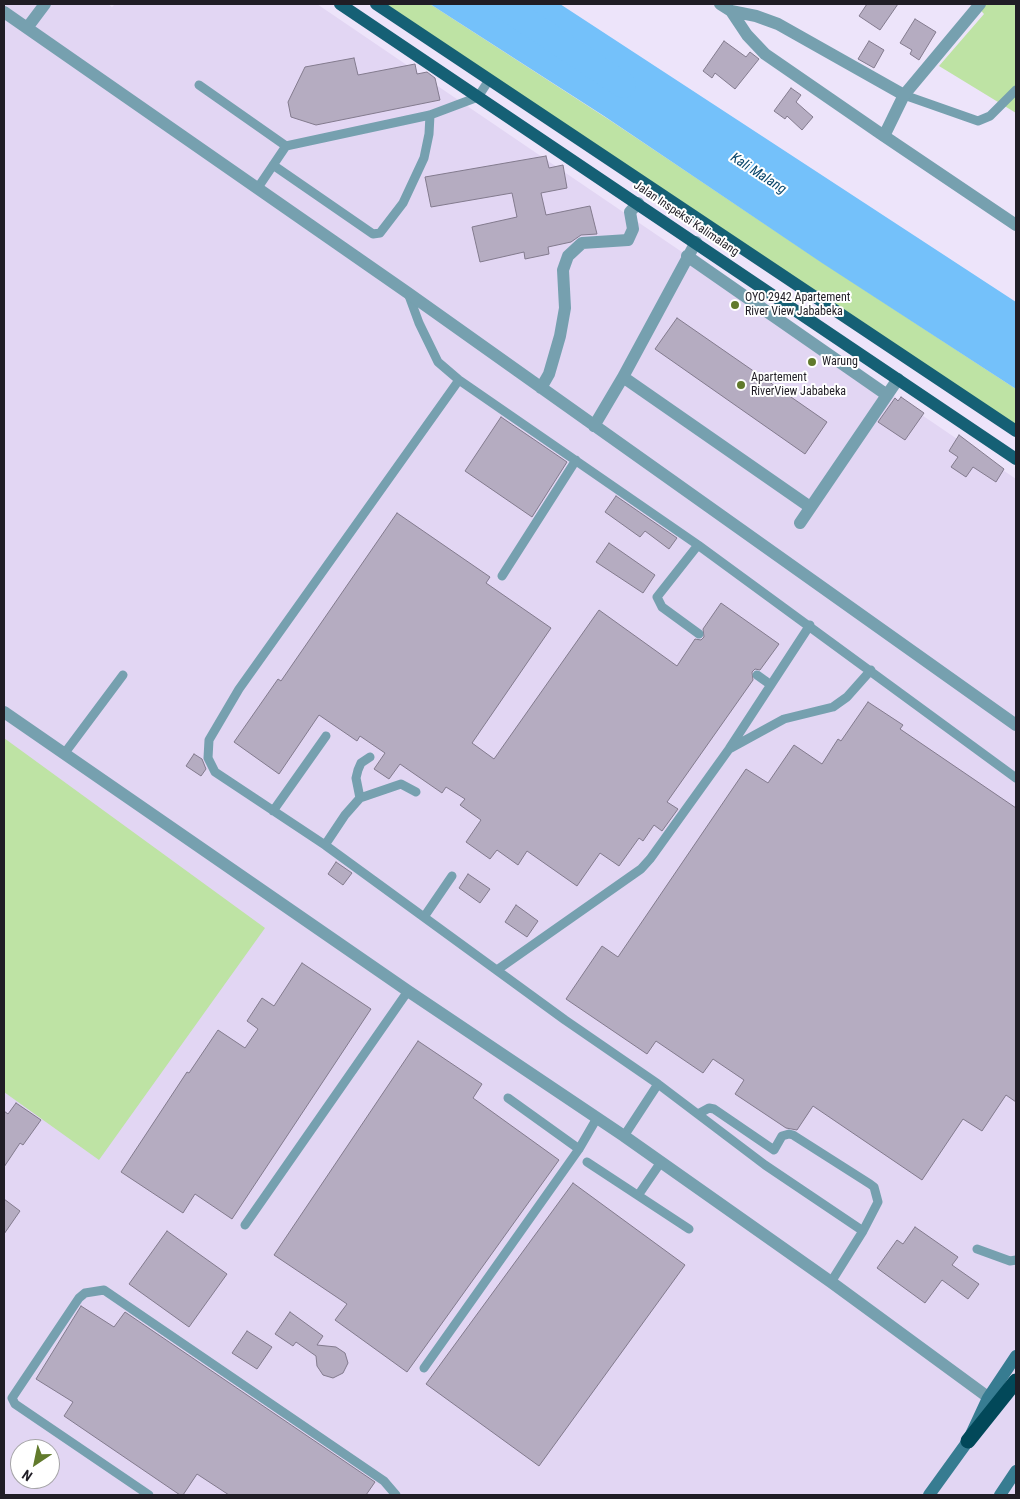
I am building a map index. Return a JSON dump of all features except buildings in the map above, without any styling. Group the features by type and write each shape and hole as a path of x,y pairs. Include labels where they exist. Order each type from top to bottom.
{"highway":[{"path":"968,1441 993,1401 1016,1382"}],"main road":[{"name":"Jalan Inspeksi Kalimalang","path":"340,4 1016,459"},
{"name":"Jalan Inspeksi Kalimalang","path":"376,4 1016,431"},
{"path":"993,1401 1016,1356"},
{"path":"928,1495 968,1441"},
{"path":"1000,1495 1016,1471"}],"street":[{"path":"27,28 45,4"},
{"path":"884,136 904,96 980,4"},
{"path":"726,7 778,24 904,96"},
{"path":"726,7 747,35 765,54 1016,225"},
{"path":"4,12 408,293 1016,725"},
{"path":"541,388 549,374 560,336 565,308 563,270 568,256 582,243 628,240 633,229 630,212 638,203"},
{"path":"594,426 623,377 696,242"},
{"path":"687,256 886,395"},
{"path":"623,377 810,507"},
{"path":"800,523 898,379"},
{"path":"4,712 408,991 624,1136 831,1282 993,1401"}],"lane":[{"path":"257,189 286,146 430,116 478,97 489,80"},
{"path":"199,85 286,146"},
{"path":"904,96 978,121 990,116 1016,90"},
{"path":"273,165 373,234 380,233 404,203 424,158 430,134 430,116"},
{"path":"408,293 418,323 438,362 459,380 810,625 1016,778"},
{"path":"459,380 240,689 209,740 208,758 215,772 325,845 496,970 658,1084 764,1165 863,1231"},
{"path":"502,576 576,460"},
{"path":"698,545 658,597 662,607 699,634"},
{"path":"496,970 641,869 650,860 729,749 810,625"},
{"path":"729,749 784,718 834,708 847,698 871,670"},
{"path":"64,754 123,675"},
{"path":"757,675 771,685"},
{"path":"273,812 326,736"},
{"path":"360,798 356,778 361,763 370,757"},
{"path":"325,845 345,815 360,798 400,784 416,792"},
{"path":"424,917 452,876"},
{"path":"245,1225 408,991"},
{"path":"624,1136 658,1084"},
{"path":"508,1098 579,1149"},
{"path":"698,1114 705,1109 714,1109 774,1150"},
{"path":"424,1368 579,1149 597,1118"},
{"path":"764,1165 782,1136 788,1134 793,1135 874,1187 878,1202 863,1231 831,1282"},
{"path":"587,1162 639,1194 689,1229"},
{"path":"639,1194 661,1162"},
{"path":"977,1249 1010,1262 1016,1260"},
{"path":"149,1495 15,1404 12,1398 85,1293 104,1290 384,1481 396,1495"}],"shaded area":[{"path":"4,4 108,4 112,7 115,4 317,4 1016,479 1016,1495 4,1495"}],"green space":[{"path":"376,4 430,4 611,121 1016,389 1016,431"},
{"path":"975,4 1016,4 1016,113 939,66 984,14"},
{"path":"4,738 265,928 99,1160 4,1092"}],"water":[{"path":"430,4 560,4 1016,302 1016,389 822,263 604,116"}],"waterway":[{"name":"Kali Malang","path":"500,4 623,85"}],"place":[{"name":"OYO 2942 Apartement River View Jababeka","path":"735,305"},
{"name":"Warung","path":"812,362"},
{"name":"Apartement RiverView Jababeka","path":"741,385"}]}
